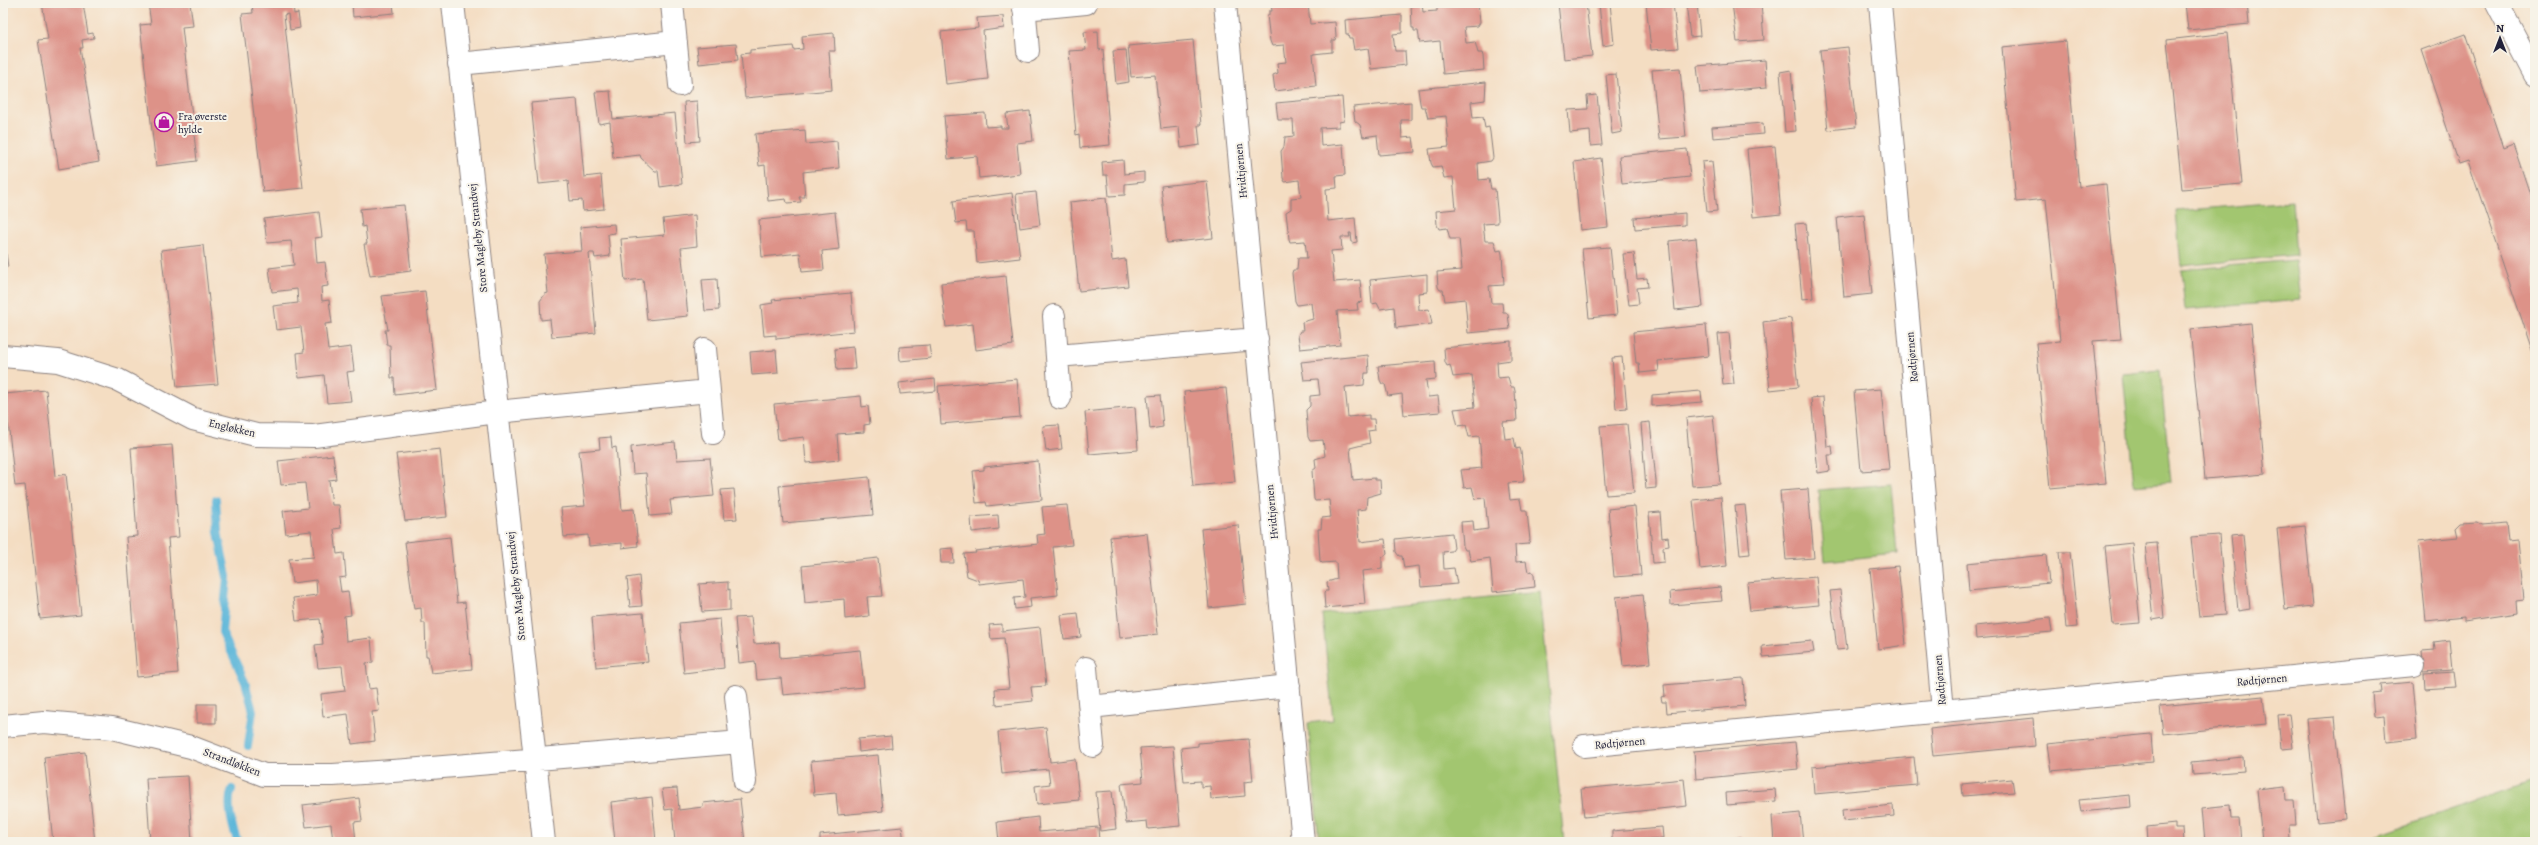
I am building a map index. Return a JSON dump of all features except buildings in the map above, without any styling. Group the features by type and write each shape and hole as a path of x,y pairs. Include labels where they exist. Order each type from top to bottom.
{"street":[{"name":"Store Magleby Strandvej","path":"453,3 544,842"},
{"path":"672,3 680,85"},
{"path":"1028,51 1024,6 1086,3"},
{"name":"Hvidtjørnen","path":"1225,3 1303,842"},
{"name":"Rødtjørnen","path":"1880,3 1943,711"},
{"path":"2497,3 2535,75"},
{"path":"459,64 676,42"},
{"path":"1054,316 1060,398"},
{"path":"1057,356 1256,338"},
{"path":"705,349 713,433"},
{"name":"Engløkken","path":"3,356 58,361 118,380 193,419 256,435 314,436 497,412"},
{"path":"497,412 709,391"},
{"name":"Rødtjørnen","path":"1584,746 2414,665"},
{"path":"1086,668 1093,746"},
{"path":"1090,707 1289,686"},
{"path":"736,696 744,782"},
{"name":"Strandløkken","path":"3,726 44,722 112,728 190,747 264,775 333,775 535,761"},
{"path":"535,761 741,742"}],"green space":[{"path":"2012,3 2052,3 2013,7"},
{"path":"2292,201 2296,255 2181,266 2176,211"},
{"path":"2296,260 2301,300 2185,310 2181,270"},
{"path":"2160,370 2171,482 2134,485 2123,374"},
{"path":"1891,484 1897,554 1825,561 1818,490"},
{"path":"1540,592 1564,842 1319,842 1308,723 1333,720 1322,614"},
{"path":"2535,780 2535,842 2359,842"}],"waterway":[{"path":"216,500 218,532 227,577 222,632 245,682 253,711 248,746"},
{"path":"232,789 230,795 230,809 232,823 238,842"}],"place":[{"name":"Fra øverste hylde","path":"164,122"}]}
